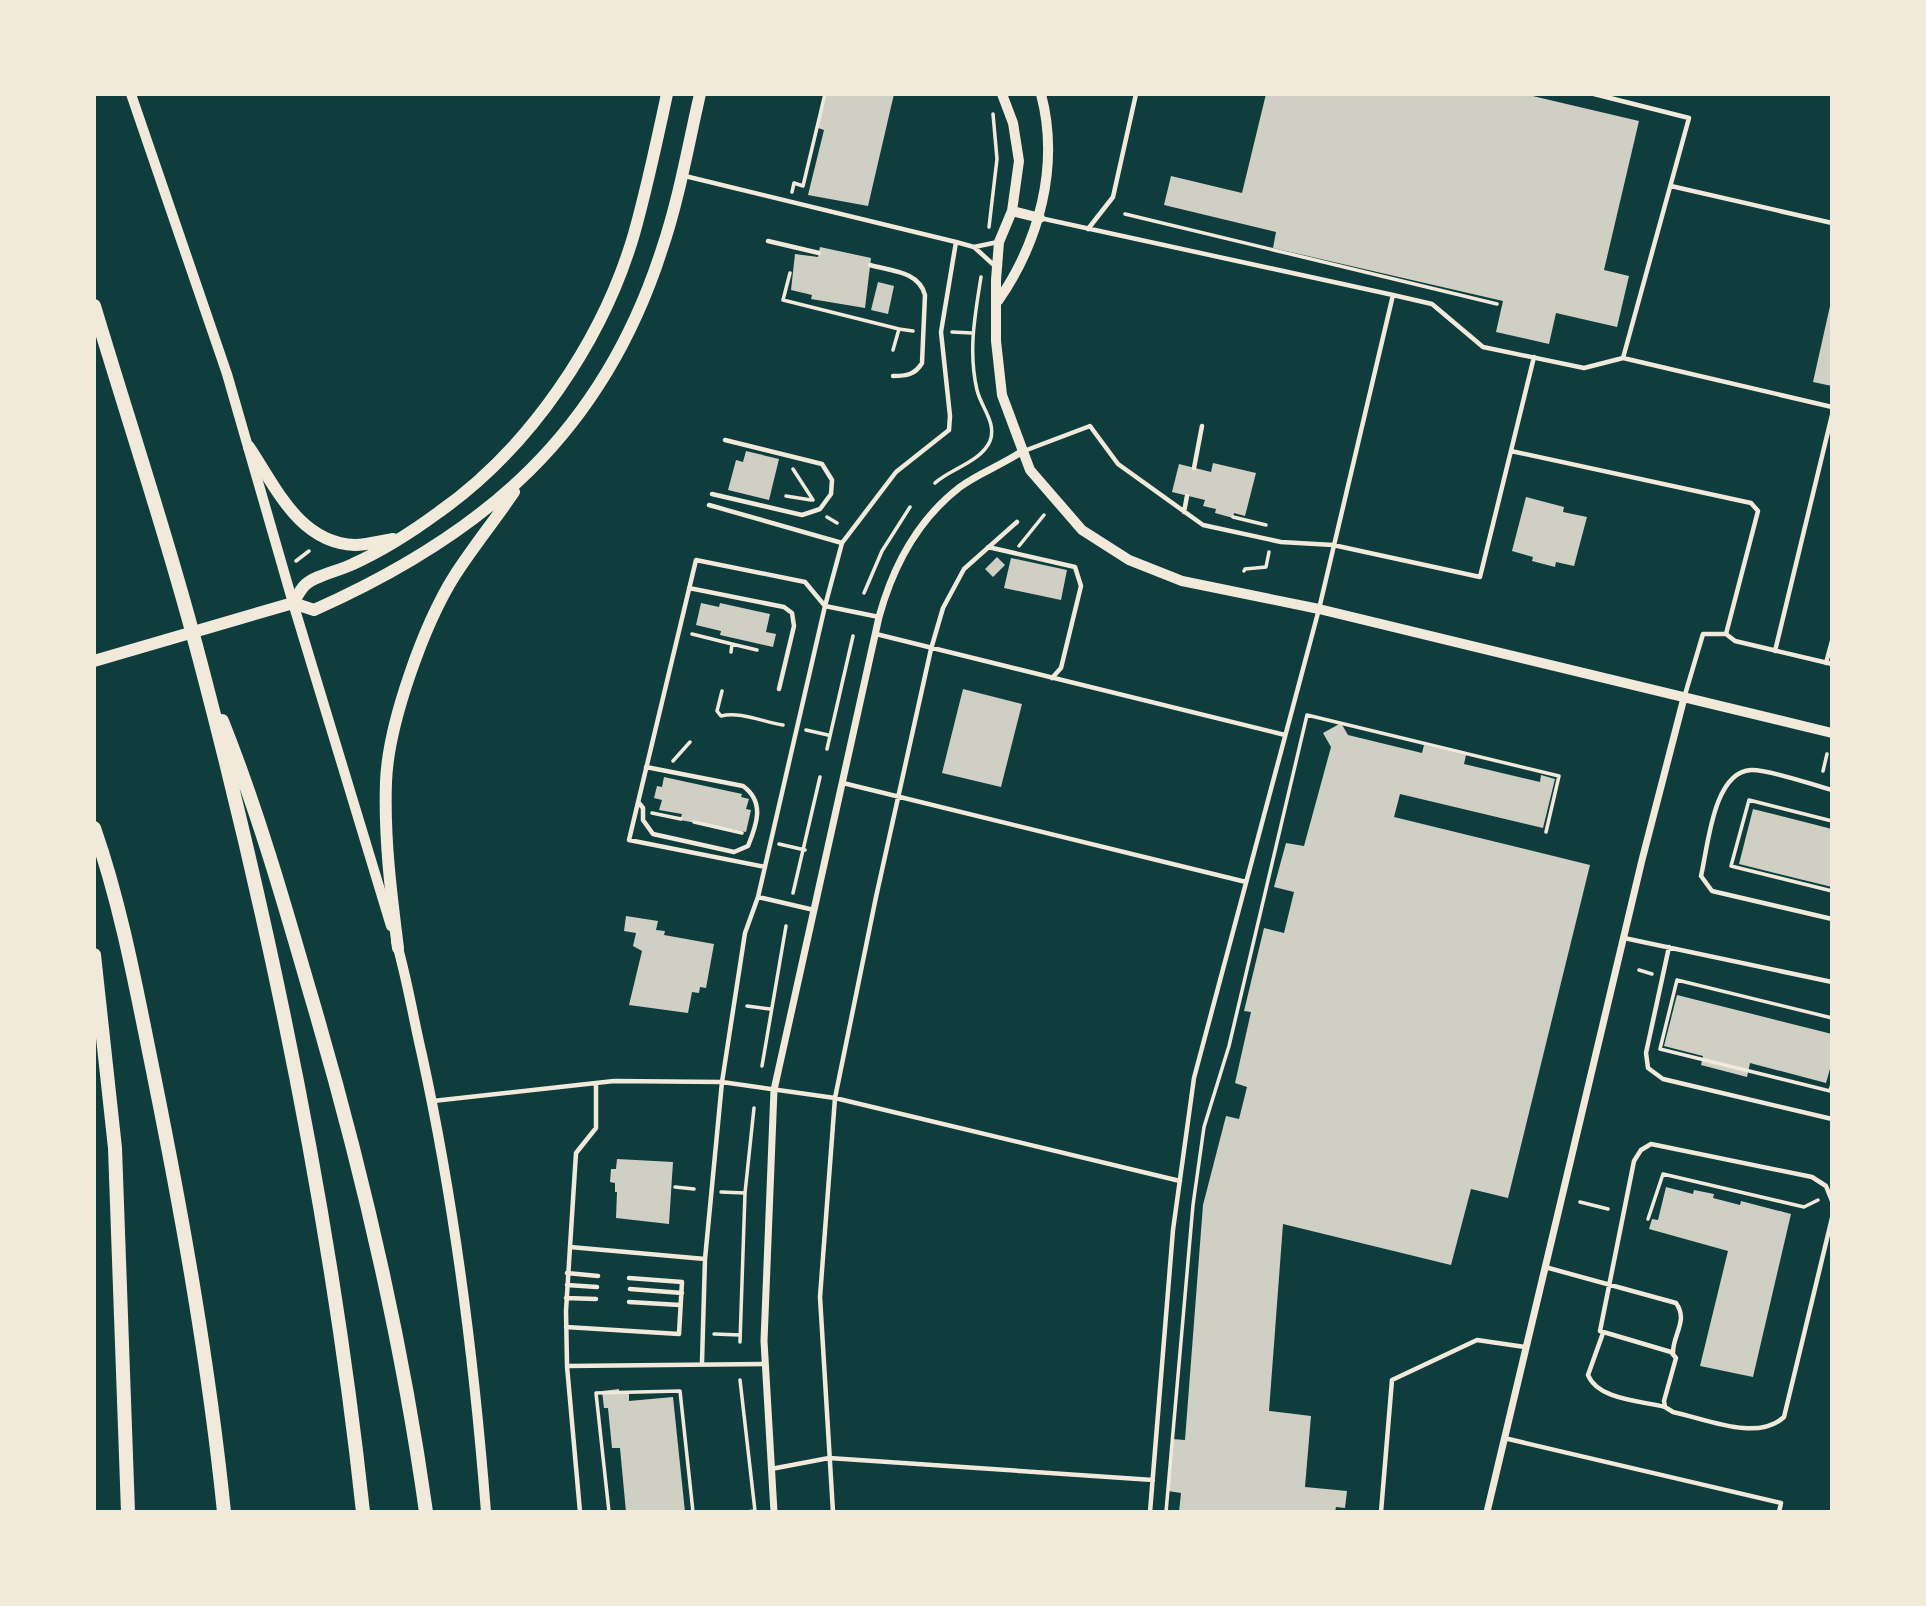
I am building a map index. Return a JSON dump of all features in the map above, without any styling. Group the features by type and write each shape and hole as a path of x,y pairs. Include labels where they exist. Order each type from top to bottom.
{"highway":[{"path":"94,306 204,675 277,988 309,1146 341,1340 363,1511"},
{"path":"204,675 253,798 349,1124 399,1345 426,1511"},
{"path":"94,828 131,964 180,1203 205,1363 224,1511"},
{"path":"94,955 116,1161 128,1511"}],"main road":[{"path":"131,94 249,447 292,603 398,948 432,1101 460,1263 477,1395 486,1511"},
{"path":"292,603 305,584 352,565 403,537 444,509 506,451 556,391 586,343 611,293 634,236 667,94"},
{"path":"94,661 292,603 314,610 417,559 459,531 527,475 561,439 615,359 642,303 663,248 700,94"},
{"path":"249,447 298,521 318,535 356,545 403,537"},
{"path":"398,948 388,865 386,779 400,707 421,642 454,577 527,475"}],"street":[{"path":"1002,94 1013,123 1019,161 1012,211 999,242 997,268 996,341 1002,396 1030,470 1082,530 1129,560 1182,581 1319,609 1832,733"},
{"path":"998,301 1015,276 1040,218 1048,149 1041,94"},
{"path":"1012,211 1040,218"},
{"path":"774,1511 765,1364 774,1090 879,617 888,584 905,549 933,511 961,486 1021,452"},
{"path":"1487,1511 1623,938 1684,698"}],"lane":[{"path":"1088,229 1113,197 1136,94"},
{"path":"1594,94 1689,118 1623,358"},
{"path":"681,175 974,247 999,242"},
{"path":"1671,186 1832,223"},
{"path":"1040,218 1432,304 1483,346 1584,368 1623,358 1832,407"},
{"path":"768,241 819,253"},
{"path":"702,1362 705,1259 722,1082 745,933 758,897 842,543 897,472 949,430 941,332 956,242"},
{"path":"974,247 997,268"},
{"path":"870,265 914,276 922,284 925,295 922,363 918,370 907,376 893,376"},
{"path":"1150,1511 1173,1230 1194,1078 1319,609 1393,295"},
{"path":"1021,452 1090,426 1118,464 1203,525 1268,540 1333,545 1480,577 1534,357"},
{"path":"1775,651 1832,415"},
{"path":"1195,468 1202,426"},
{"path":"712,494 802,514 820,509 831,494 832,480 822,464 725,440"},
{"path":"1511,451 1751,503 1758,511 1726,635"},
{"path":"1184,512 1187,496"},
{"path":"709,505 842,543"},
{"path":"833,1511 820,1297 835,1098 898,798 931,649 943,608 964,569 1017,522"},
{"path":"988,547 1075,567 1079,573 1081,586 1064,657 1061,668 1052,678"},
{"path":"765,867 629,840 696,560 805,582 825,606 879,617"},
{"path":"689,588 783,607 792,613 794,626 779,690"},
{"path":"876,634 1285,735"},
{"path":"1684,698 1703,634 1726,635 1735,641 1829,664 1832,641"},
{"path":"638,802 643,808 643,820 653,834 734,852 748,846 754,831 758,806 754,794 743,786 646,767"},
{"path":"1832,790 1752,769 1734,776 1722,788 1701,876 1712,891 1832,919"},
{"path":"843,783 1246,882"},
{"path":"758,897 814,910"},
{"path":"1623,938 1832,982"},
{"path":"1669,947 1647,1053 1648,1068 1663,1079 1832,1119"},
{"path":"432,1101 596,1083 722,1082 835,1098 1180,1181"},
{"path":"580,1511 567,1366 566,1298 576,1153 596,1128 596,1083"},
{"path":"1832,1201 1826,1186 1812,1177 1651,1144 1641,1150 1633,1161 1600,1326 1603,1333 1588,1375 1591,1382 1606,1393 1665,1407 1673,1412 1758,1430 1773,1427 1784,1417 1832,1218"},
{"path":"569,1247 705,1259"},
{"path":"1545,1267 1676,1303 1683,1318 1672,1351 1676,1358 1665,1407"},
{"path":"567,1273 597,1276"},
{"path":"566,1327 679,1334 682,1282 629,1278"},
{"path":"567,1285 597,1287"},
{"path":"630,1289 682,1293"},
{"path":"566,1298 596,1299"},
{"path":"629,1301 680,1305"},
{"path":"1603,1333 1671,1352 1676,1358"},
{"path":"1381,1511 1392,1380 1477,1340 1525,1347"},
{"path":"567,1366 702,1362 765,1364"},
{"path":"1504,1438 1781,1503 1779,1511"},
{"path":"771,1469 829,1458 1153,1480"}],"path":[{"path":"792,192 794,183 803,186 825,94"},
{"path":"989,233 998,135 992,108"},
{"path":"1125,214 1497,304"},
{"path":"935,483 985,449 991,439 992,427 977,392 972,366 972,333 983,264"},
{"path":"790,273 783,300 915,331"},
{"path":"893,350 899,328"},
{"path":"951,332 972,333"},
{"path":"786,496 813,500"},
{"path":"864,593 882,551 909,507"},
{"path":"1014,553 1044,515"},
{"path":"1233,517 1266,525"},
{"path":"876,548 882,551"},
{"path":"296,561 309,551"},
{"path":"1244,572 1245,569 1266,567 1269,552"},
{"path":"692,634 757,650"},
{"path":"827,749 853,636"},
{"path":"731,652 732,644"},
{"path":"722,691 717,711 721,716 734,713 783,725"},
{"path":"1166,1511 1193,1205 1204,1127 1229,1046 1307,715 1559,776 1546,832"},
{"path":"806,730 829,736"},
{"path":"1823,771 1827,754"},
{"path":"793,893 820,777"},
{"path":"1832,821 1749,800 1731,866 1832,891"},
{"path":"654,806 652,813 681,819"},
{"path":"694,822 713,827"},
{"path":"762,1066 786,926"},
{"path":"1639,970 1652,974"},
{"path":"1832,1018 1677,979 1660,1049 1830,1091 1832,1084"},
{"path":"747,1006 770,1009"},
{"path":"740,1342 744,1193 754,1108"},
{"path":"1648,1219 1663,1174 1804,1207 1818,1200"},
{"path":"675,1187 694,1189"},
{"path":"721,1192 744,1193"},
{"path":"1580,1202 1608,1209"},
{"path":"712,1334 740,1335"},
{"path":"740,1380 755,1511 746,1511"},
{"path":"609,1511 596,1393 680,1391 692,1511"}],"building":[{"path":"826,94 894,94 868,206 808,195 824,130 818,128"},
{"path":"1266,94 1524,94 1639,121 1604,270 1629,276 1617,327 1556,313 1549,344 1496,332 1503,301 1273,248 1276,232 1164,205 1171,176 1242,193"},
{"path":"820,247 871,258 865,308 811,299 812,295 791,290 795,254 818,257"},
{"path":"878,282 894,286 888,314 871,310"},
{"path":"1832,306 1832,386 1813,382"},
{"path":"746,451 779,459 769,500 728,490 736,460 743,462"},
{"path":"1213,463 1256,473 1245,516 1234,513 1233,518 1215,513 1216,509 1203,506 1205,500 1172,492 1179,464 1211,472"},
{"path":"1526,497 1564,507 1563,512 1587,517 1574,566 1556,562 1555,567 1532,561 1533,557 1512,551"},
{"path":"997,557 1005,565 993,577 985,569"},
{"path":"1011,558 1067,570 1061,600 1004,588"},
{"path":"701,603 719,607 720,603 770,614 766,632 776,634 773,647 720,635 721,631 696,625"},
{"path":"963,689 1022,704 1001,787 942,773"},
{"path":"1341,723 1348,735 1422,753 1424,745 1466,755 1464,764 1540,782 1541,775 1555,779 1543,828 1400,794 1394,817 1590,865 1508,1198 1471,1189 1451,1265 1283,1224 1269,1411 1311,1416 1305,1487 1347,1491 1345,1508 1336,1507 1335,1512 1179,1512 1181,1493 1168,1491 1172,1439 1185,1440 1203,1205 1226,1116 1239,1119 1247,1087 1235,1083 1251,1012 1244,1011 1264,928 1284,933 1294,892 1274,887 1286,843 1304,846 1331,747 1323,733"},
{"path":"664,777 742,794 741,797 749,799 746,809 751,810 746,832 680,820 682,814 659,810 662,800 654,798 657,786 662,787"},
{"path":"1753,809 1832,829 1832,887 1739,864"},
{"path":"626,916 658,921 656,930 665,931 664,935 714,944 706,988 700,987 699,993 692,992 688,1013 629,1005 642,951 633,946 636,933 624,931"},
{"path":"1677,995 1832,1034 1832,1062 1826,1083 1750,1063 1747,1077 1701,1065 1703,1056 1664,1046"},
{"path":"617,1159 673,1162 669,1224 616,1218 617,1192 615,1183 610,1182 611,1169 616,1169"},
{"path":"1666,1187 1693,1194 1694,1190 1714,1194 1713,1198 1740,1205 1741,1201 1791,1214 1753,1377 1700,1366 1728,1251 1649,1229 1652,1219 1658,1220"},
{"path":"619,1389 619,1392 629,1392 629,1401 673,1397 685,1512 626,1512 620,1448 612,1448 608,1408 604,1408 602,1391"}]}
